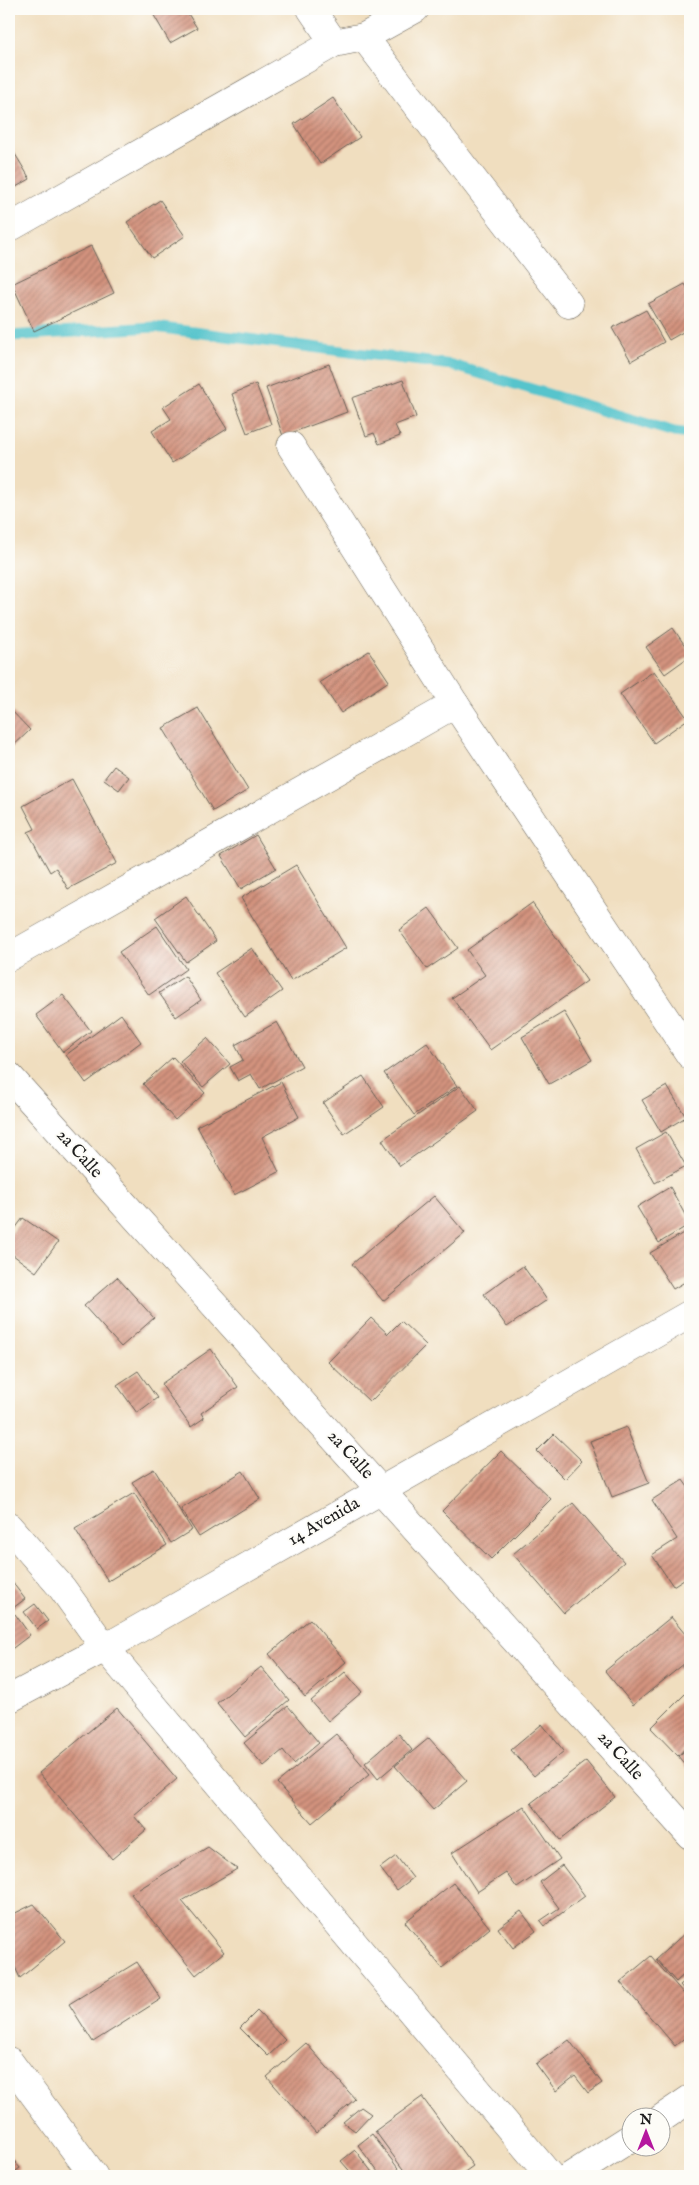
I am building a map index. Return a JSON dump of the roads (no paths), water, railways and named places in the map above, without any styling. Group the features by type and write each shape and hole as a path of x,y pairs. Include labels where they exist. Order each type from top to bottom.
{"street":[{"path":"310,9 334,42"},
{"path":"9,228 334,42 364,37 415,9"},
{"path":"364,37 569,304"},
{"path":"291,446 455,704 690,1054"},
{"path":"9,957 455,704"},
{"name":"2a Calle","path":"9,1076 690,1834"},
{"name":"14 Avenida","path":"9,1699 105,1648 690,1314"},
{"path":"9,1527 62,1588 105,1648 550,2176"},
{"path":"9,2062 94,2176"},
{"path":"672,2111 690,2099"},
{"path":"571,2176 622,2143"}],"waterway":[{"path":"9,336 154,327 452,365 674,432 690,434"}]}
